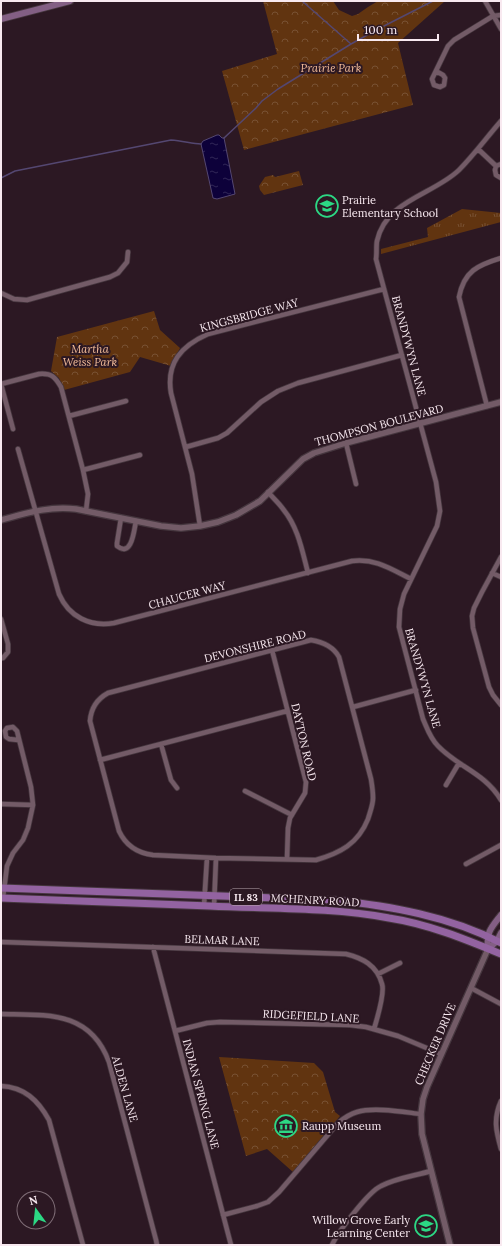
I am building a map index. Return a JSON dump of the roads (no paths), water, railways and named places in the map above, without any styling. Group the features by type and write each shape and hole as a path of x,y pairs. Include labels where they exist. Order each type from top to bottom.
{"main road":[{"path":"1,19 70,1"},
{"name":"MCHENRY ROAD","path":"2,888 325,900 370,904 429,916 499,942"},
{"name":"MCHENRY ROAD","path":"2,898 344,911 427,927 469,940 501,954"},
{"path":"501,915 492,926 487,937 488,949 499,942 501,933"}],"street":[{"path":"485,1 501,29"},
{"path":"436,71 448,46 454,40 493,16 501,15"},
{"name":"BRANDYWYN LANE","path":"501,121 458,171 437,186 405,203 391,214 383,226 377,241 376,259 436,482 440,511 437,526 404,594 400,609 399,627 423,719 428,732 436,745 449,756 486,781 495,790 501,800"},
{"path":"478,149 499,165 495,170 496,175 501,178"},
{"path":"1,293 14,299 27,300 110,278 118,273 127,262 128,252"},
{"path":"487,406 459,297 460,287 475,267 501,258"},
{"name":"KINGSBRIDGE WAY","path":"200,526 192,474 171,393 171,371 175,360 189,344 208,334 384,288"},
{"path":"186,447 218,438 227,433 261,402 278,391 298,383 402,355"},
{"path":"13,429 1,384 45,373 56,378 61,387 83,470 88,494 86,511"},
{"path":"69,416 126,401"},
{"name":"THOMPSON BOULEVARD","path":"1,520 35,511 62,507 167,527 181,528 218,522 236,515 260,500 304,459 314,453 346,443 501,402"},
{"path":"346,443 356,484"},
{"name":"CHAUCER WAY","path":"18,449 58,594 70,611 79,618 91,622 106,624 114,623 352,561 362,560 379,563 411,579"},
{"path":"83,470 140,455"},
{"path":"268,492 283,508 298,535 308,573"},
{"path":"121,518 117,546 122,549 129,547 136,521"},
{"path":"500,559 474,608 472,616 473,628 489,687 492,695 501,705"},
{"path":"492,573 501,577"},
{"path":"1,619 8,644 8,652 3,658 1,658"},
{"name":"DEVONSHIRE ROAD","path":"311,640 320,641 334,649 341,663 353,707 371,779 373,797 370,812 364,828 355,841 344,849 330,856 316,860 208,858 146,854 135,850 126,843 119,831 90,721 94,705 104,695 311,640"},
{"name":"DAYTON ROAD","path":"272,650 306,782 305,793 292,815 288,828 287,860"},
{"path":"353,707 416,690"},
{"path":"100,760 287,710"},
{"path":"2,898 2,888 7,866 13,853 23,840 28,828 33,806 32,787 18,740"},
{"path":"161,744 171,780 177,788"},
{"path":"446,785 460,763"},
{"path":"245,791 292,815"},
{"path":"1,804 33,806"},
{"path":"466,864 501,845"},
{"path":"204,906 208,858"},
{"path":"214,906 216,858"},
{"name":"BELMAR LANE","path":"1,942 346,954 357,956 366,961 373,966 378,974"},
{"name":"INDIAN SPRING LANE","path":"153,947 231,1245"},
{"name":"CHECKER DRIVE","path":"450,1245 422,1134 421,1114 427,1087 488,949"},
{"path":"374,1029 382,996 383,984 378,974 400,963"},
{"path":"471,988 501,1004"},
{"name":"ALDEN LANE","path":"1,1014 59,1017 78,1024 87,1030 104,1050 109,1062 157,1245"},
{"name":"RIDGEFIELD LANE","path":"175,1031 207,1023 220,1022 350,1025 374,1029 398,1036 441,1054"},
{"path":"1,1086 8,1086 31,1096 42,1107 49,1120 83,1245"},
{"path":"501,1101 495,1118 501,1149"},
{"path":"223,1215 268,1202 279,1192 338,1123 348,1115 368,1110 421,1114"},
{"path":"332,1245 343,1227 379,1186 431,1171"}],"water":[{"path":"217,135 224,138 235,194 217,199 213,198 201,144 203,141"}],"waterway":[{"path":"302,1 351,44"},
{"path":"384,26 433,1"},
{"path":"224,138 262,101 278,89 378,29"},
{"path":"1,178 15,171 171,140 201,144"}],"place":[{"name":"Prairie Elementary School","path":"327,206"},
{"name":"Raupp Museum","path":"286,1126"},
{"name":"Willow Grove Early Learning Center","path":"426,1226"}],"park label":[{"name":"Prairie Park","path":"331,68"},
{"name":"Martha Weiss Park","path":"90,355"}]}
